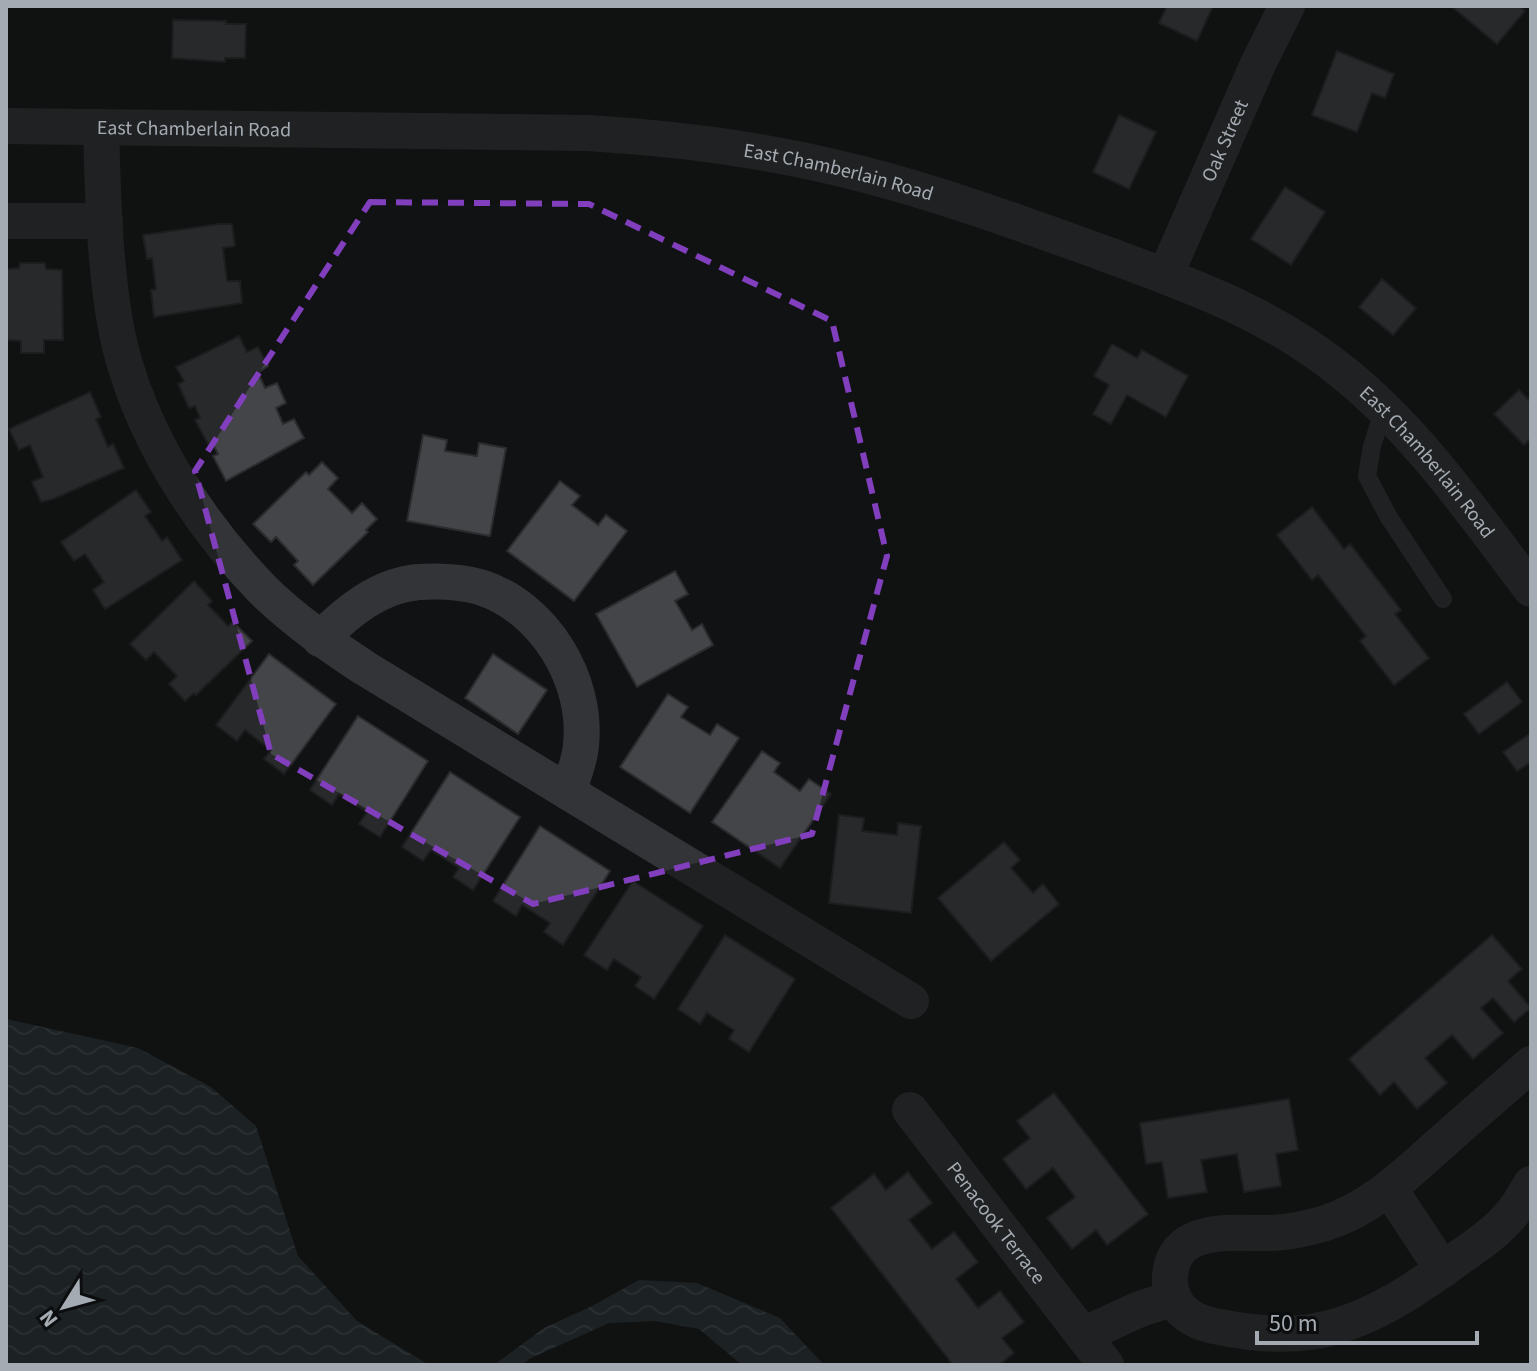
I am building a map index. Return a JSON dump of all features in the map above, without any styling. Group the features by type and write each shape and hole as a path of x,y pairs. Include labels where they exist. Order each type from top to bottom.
{"street":[{"name":"Oak Street","path":"1165,276 1258,64 1287,6"},
{"name":"East Chamberlain Road","path":"6,126 587,133 655,137 723,147 884,180 989,211 1165,276 1261,316 1318,353 1384,409 1432,460 1531,589"},
{"path":"101,127 105,221 118,335 139,403 167,464 208,526 261,588 320,639 911,1001"},
{"path":"6,221 105,221"},
{"path":"320,639 359,604 387,590 417,582 448,582 480,587 510,602 544,632 559,651 573,680 581,711 582,744 568,792"},
{"path":"1531,1064 1389,1188 1359,1209 1309,1228 1276,1233 1210,1234 1195,1238 1183,1247 1174,1260 1170,1275 1174,1298 1187,1316 1208,1325 1261,1333 1310,1332 1345,1324 1370,1314 1443,1270 1495,1231 1509,1218 1531,1184"},
{"name":"Penacook Terrace","path":"910,1110 1106,1365"},
{"path":"1389,1188 1443,1270"},
{"path":"1083,1335 1174,1298"}],"lane":[{"path":"1384,409 1372,446 1367,476 1388,516 1443,599"}],"highlighted area":[{"path":"370,202 589,204 832,321 887,556 812,834 533,904 271,754 195,471"}],"water":[{"path":"6,1019 138,1048 211,1087 256,1126 298,1256 357,1321 429,1365 6,1365"},
{"path":"639,1280 697,1283 780,1318 824,1365 742,1365 699,1329 655,1321 609,1323 522,1365 494,1365 544,1328"}],"building":[{"path":"1167,6 1213,6 1197,41 1159,23"},
{"path":"1451,6 1519,6 1525,11 1497,44"},
{"path":"173,20 246,24 245,58 225,58 225,62 172,58"},
{"path":"1337,51 1394,74 1385,98 1372,93 1357,132 1312,115"},
{"path":"1119,115 1156,132 1129,189 1093,172"},
{"path":"1285,187 1325,212 1291,265 1251,239"},
{"path":"232,224 235,246 223,248 227,281 240,281 242,303 154,317 151,290 156,289 152,258 147,259 143,235"},
{"path":"20,263 45,263 46,269 62,270 63,340 44,340 44,353 21,353 21,341 6,340 6,269 19,268"},
{"path":"1382,279 1416,308 1393,335 1359,307"},
{"path":"239,336 247,352 258,347 268,366 258,373 265,388 277,383 286,403 276,408 283,424 294,419 304,438 226,481 213,456 218,454 212,442 208,444 195,420 200,418 195,406 189,408 178,384 184,381 176,367"},
{"path":"1112,344 1137,358 1142,350 1188,376 1166,417 1127,395 1111,424 1093,414 1109,385 1094,376"},
{"path":"1519,390 1531,402 1531,438 1524,445 1494,414"},
{"path":"90,392 101,417 96,419 108,447 113,444 124,468 41,502 32,482 43,477 30,445 19,450 9,429"},
{"path":"423,435 447,440 445,451 477,456 479,443 506,448 490,536 407,521"},
{"path":"322,462 338,478 328,489 352,513 362,503 377,519 366,530 368,532 313,585 294,565 298,561 276,537 271,542 253,524 306,472 309,475"},
{"path":"560,481 580,496 572,505 598,525 606,515 627,531 574,601 507,551"},
{"path":"136,490 151,512 145,516 162,541 167,537 182,560 105,609 93,590 104,582 85,554 74,561 61,542"},
{"path":"1312,507 1344,549 1350,544 1401,610 1395,614 1429,658 1394,685 1360,641 1366,636 1318,575 1312,580 1277,535"},
{"path":"675,571 688,594 675,601 692,630 702,624 713,645 637,687 596,614"},
{"path":"194,581 212,601 208,605 228,626 233,622 252,641 196,695 194,693 185,701 169,684 177,676 154,652 146,660 130,644"},
{"path":"269,654 336,704 284,774 264,759 271,750 245,730 237,741 216,725"},
{"path":"493,654 547,690 518,734 465,698"},
{"path":"1507,682 1522,702 1479,734 1464,714"},
{"path":"668,694 688,707 681,717 710,735 717,724 739,738 690,813 620,767"},
{"path":"358,716 428,761 380,837 359,824 367,812 339,794 332,805 310,790"},
{"path":"1531,733 1531,762 1517,771 1503,752"},
{"path":"762,751 780,763 774,772 800,791 809,779 831,794 780,868 712,822"},
{"path":"450,772 520,817 473,890 453,877 459,868 431,850 423,861 402,847"},
{"path":"839,815 864,818 862,831 897,835 898,823 921,826 911,913 829,903"},
{"path":"540,826 610,871 563,945 544,932 550,923 522,905 516,916 493,901"},
{"path":"1004,842 1020,860 1011,868 1033,893 1043,884 1059,904 991,961 938,898"},
{"path":"633,881 703,926 654,999 635,986 641,977 614,959 607,970 584,955"},
{"path":"725,935 795,979 749,1052 729,1039 734,1030 707,1013 700,1024 678,1009"},
{"path":"1492,935 1522,969 1508,981 1531,1008 1514,1022 1493,998 1481,1008 1503,1033 1473,1059 1452,1035 1425,1058 1447,1083 1417,1109 1394,1082 1380,1095 1349,1059"},
{"path":"1054,1093 1148,1214 1107,1245 1096,1230 1072,1249 1047,1218 1075,1197 1053,1168 1026,1189 1003,1159 1030,1138 1017,1121"},
{"path":"1289,1099 1298,1150 1276,1154 1281,1186 1244,1192 1237,1154 1201,1160 1207,1192 1168,1198 1162,1162 1146,1164 1140,1123"},
{"path":"908,1172 932,1203 909,1220 932,1249 954,1232 978,1262 956,1279 978,1308 1000,1291 1024,1322 1002,1338 1014,1353 999,1365 953,1365 831,1208 874,1174 886,1190"}]}
